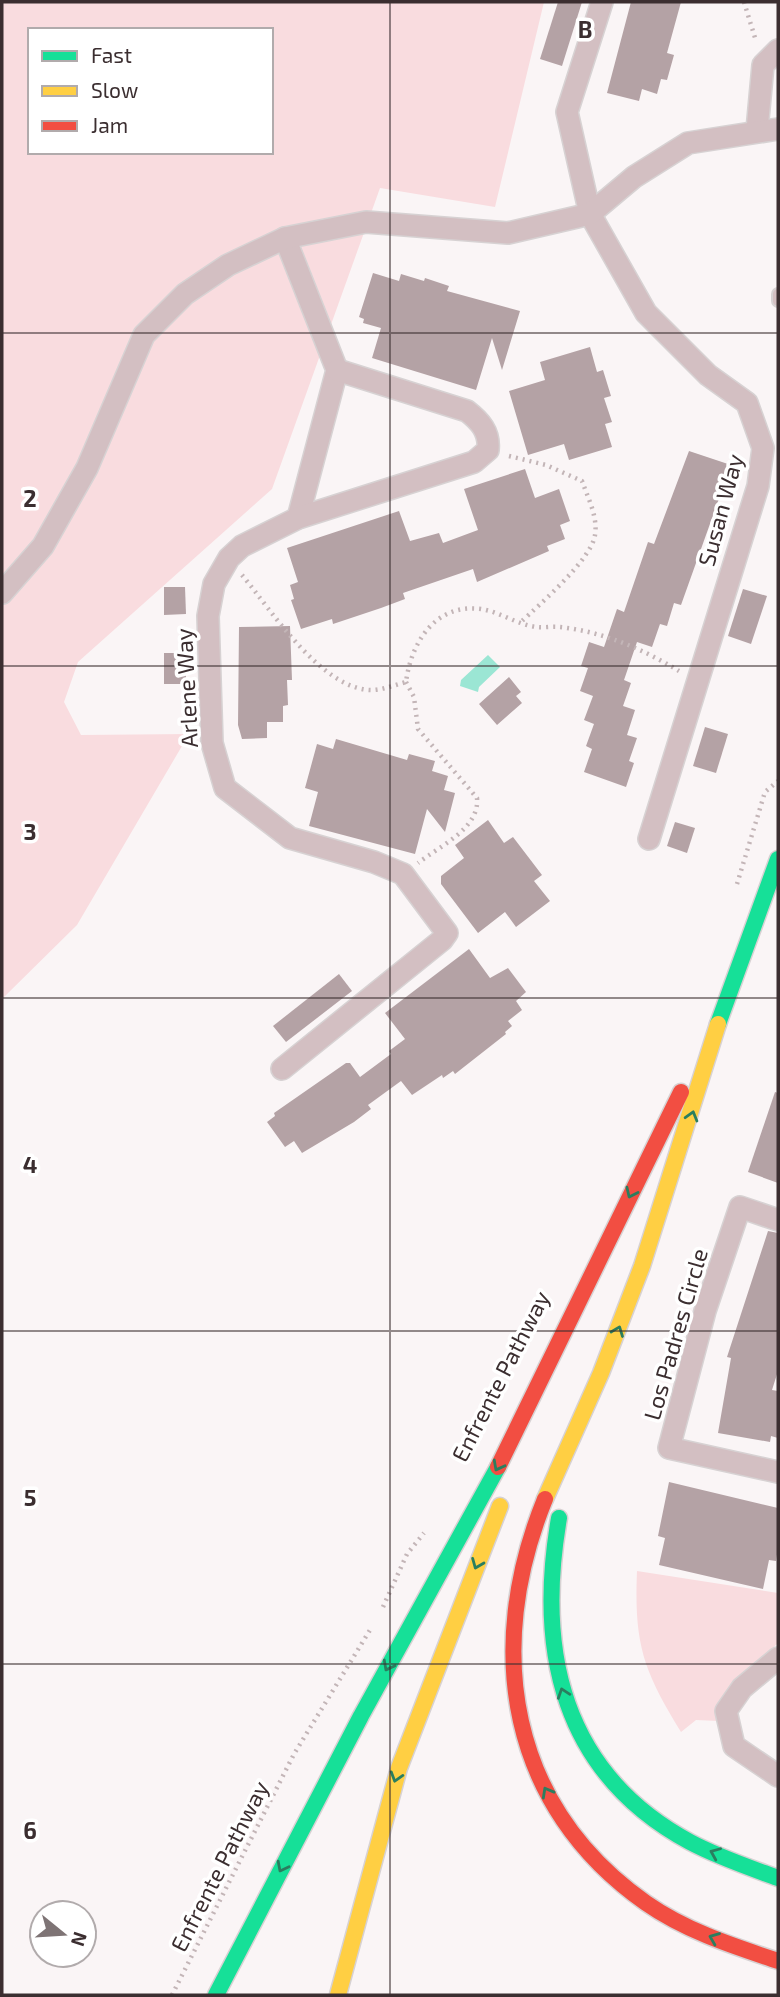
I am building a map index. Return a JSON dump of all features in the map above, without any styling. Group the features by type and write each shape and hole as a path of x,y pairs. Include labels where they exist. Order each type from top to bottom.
{"main road":[{"path":"778,859 718,1024 666,1200 593,1394 536,1523 515,1599 511,1635 512,1678 529,1752 538,1776 563,1819 593,1858 647,1903 692,1928 778,1961"},
{"path":"216,1995 390,1662 510,1444 666,1119 718,1024"},
{"path":"513,1474 604,1251"},
{"path":"593,1394 559,1514 548,1580 548,1625 562,1692 591,1751 616,1783 645,1812 693,1844 778,1878"},
{"path":"338,1995 388,1805 413,1725 505,1494"}],"street":[{"name":"Susan Way","path":"602,2 567,112 590,214 646,313 708,375 747,403 763,447 758,486 649,839"},
{"path":"2,593 43,546 87,468 144,335 185,294 228,265 285,238 366,222 508,233 590,214 634,177 688,143 768,130 771,57"},
{"path":"285,238 337,370 298,518"},
{"path":"337,370 467,411 479,420 486,434 488,450"},
{"name":"Arlene Way","path":"403,874 374,862 290,838 225,788 212,743 208,615 214,584 229,558 242,546 298,518 474,462 488,450"},
{"path":"282,1069 442,940 447,933 403,874"},
{"name":"Los Padres Circle","path":"778,1220 740,1207 705,1311 670,1448 778,1472"},
{"path":"778,1658 741,1688 726,1711 734,1746 778,1776"}],"lane":[{"path":"778,294 778,301"}],"path":[{"path":"744,2 771,57"},
{"path":"488,450 546,465 582,481 593,510 595,536 561,587 521,622"},
{"path":"247,580 323,670 337,680 373,690 406,682"},
{"path":"403,874 472,822 478,811 477,798 418,729 414,697 406,682 412,651 421,634 448,614 481,609 537,627 589,632 651,654 697,682"},
{"path":"735,890 765,792 778,781"},
{"path":"379,1615 407,1554 433,1522"},
{"name":"Enfrente Pathway","path":"172,1995 294,1754 372,1626"}],"shaded area":[{"path":"2,2 544,2 495,207 380,188 272,489 78,662 64,702 81,735 189,734 77,925 2,999"},
{"path":"488,655 500,667 479,687 478,692 460,686 461,680"},
{"path":"637,1571 778,1593 778,1643 742,1678 719,1721 696,1720 681,1732 668,1710 644,1656 637,1618"}],"building":[{"path":"558,2 582,2 562,66 540,59"},
{"path":"631,2 681,2 667,53 674,55 667,80 661,79 657,94 642,89 639,101 607,93"},
{"path":"373,273 399,281 401,274 424,281 425,278 449,286 447,291 520,311 502,370 492,338 476,390 372,358 381,328 363,323 364,319 359,317"},
{"path":"590,347 597,372 603,370 611,396 604,398 612,422 605,424 612,447 569,460 564,444 528,455 509,391 545,380 540,362"},
{"path":"689,451 731,465 681,605 674,603 667,626 660,624 652,647 637,642 624,680 631,683 623,706 635,710 627,735 637,738 629,761 634,763 626,787 584,772 592,749 586,746 594,724 584,720 593,696 580,691 588,668 581,666 589,642 604,647 617,609 624,612 648,542 654,544"},
{"path":"525,469 535,498 559,489 570,521 560,525 565,539 547,546 549,551 477,582 473,569 403,593 405,599 381,608 333,624 332,619 301,629 291,600 294,599 290,585 298,582 287,548 399,511 410,541 439,533 443,543 478,530 464,489"},
{"path":"164,587 185,587 186,614 164,615"},
{"path":"743,589 767,596 751,644 728,636"},
{"path":"290,626 292,680 287,680 288,705 283,706 283,722 267,722 267,738 242,739 238,725 239,627"},
{"path":"164,653 186,653 186,684 164,684"},
{"path":"509,677 521,692 516,696 522,703 497,725 479,704"},
{"path":"705,727 728,734 716,773 693,766"},
{"path":"336,739 407,760 409,754 435,761 432,771 448,776 444,790 455,793 445,832 427,809 415,854 309,826 318,792 305,788 317,744 333,749"},
{"path":"488,820 504,843 513,837 542,875 534,881 550,901 516,927 505,912 478,933 441,884 441,876 464,858 455,845"},
{"path":"675,822 695,828 687,853 667,846"},
{"path":"469,949 490,978 508,968 526,992 516,1001 522,1010 508,1021 512,1026 506,1034 455,1074 453,1071 443,1078 442,1075 412,1095 401,1081 368,1105 371,1109 354,1122 302,1153 294,1141 285,1147 267,1122 275,1116 274,1113 346,1063 350,1063 360,1077 391,1054 389,1051 405,1039 385,1013"},
{"path":"339,974 352,991 286,1042 273,1026"},
{"path":"775,1092 778,1093 778,1183 748,1172"},
{"path":"768,1231 778,1233 778,1371 772,1390 778,1391 778,1438 771,1436 770,1442 718,1433 731,1358 727,1357"},
{"path":"669,1482 778,1508 776,1561 769,1560 763,1589 659,1565 665,1538 658,1536"}],"traffic: fast":[{"path":"718,1024 778,859"},
{"path":"216,1995 361,1716 498,1467"},
{"path":"559,1518 553,1567 552,1615 557,1661 568,1704 586,1744 612,1781 647,1814 690,1842 733,1862 778,1878"}],"traffic: slow":[{"path":"545,1499 601,1373 642,1266 718,1024"},
{"path":"338,1995 399,1768 500,1506"}],"traffic: jam":[{"path":"498,1467 681,1092"},
{"path":"545,1499 526,1555 516,1612 514,1667 521,1721 537,1772 563,1820 600,1864 646,1903 693,1930 778,1961"}]}
